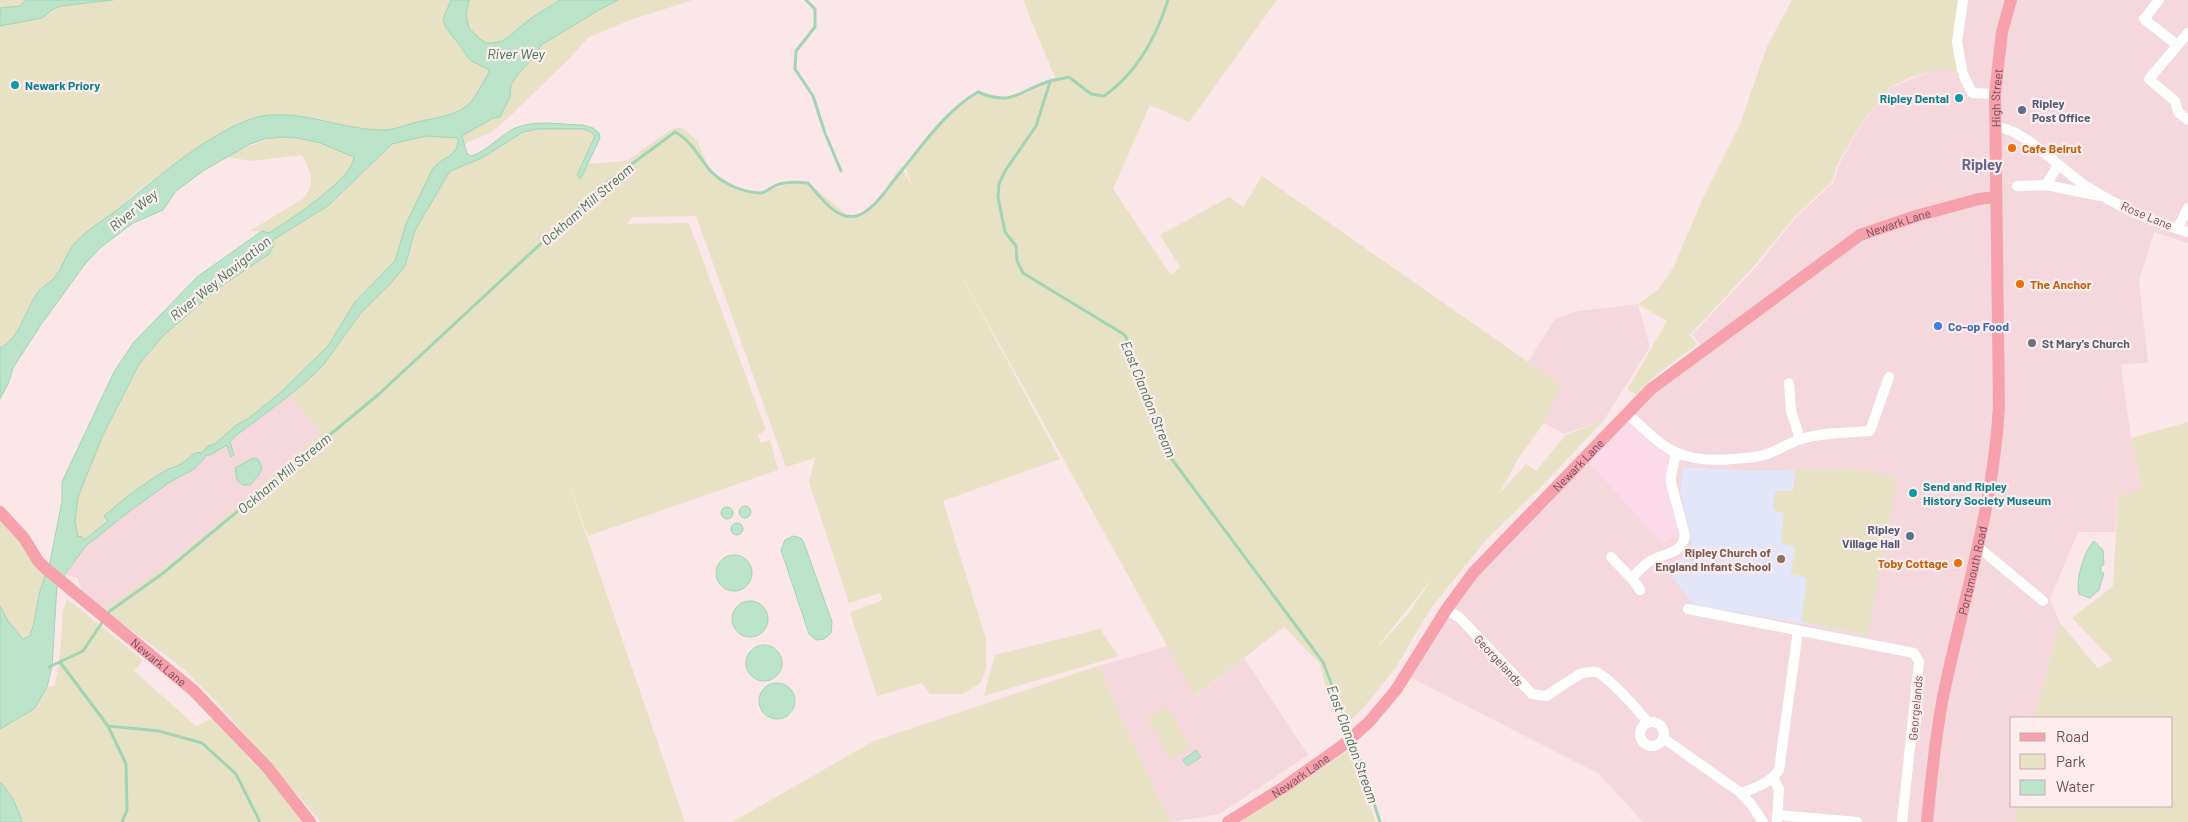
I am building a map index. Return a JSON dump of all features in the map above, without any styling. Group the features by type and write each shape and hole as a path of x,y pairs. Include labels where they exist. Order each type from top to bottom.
{"main road":[{"name":"High Street","path":"1996,197 1994,94 2002,32 2011,0"},
{"name":"Newark Lane","path":"1228,822 1262,802 1342,746 1379,712 1396,690 1446,610 1489,556 1651,389 1856,237 1872,229 1916,216 1979,199 1996,197"},
{"name":"Portsmouth Road","path":"1927,822 1943,697 1978,547 1994,464 1999,412 1996,197"},
{"name":"Newark Lane","path":"0,512 24,538 44,568 166,666 217,713 268,767 310,822"}],"street":[{"path":"1963,0 1957,42 1963,73 1972,93 1994,94"},
{"path":"2159,0 2144,19 2177,45"},
{"path":"2188,33 2149,79 2175,101 2178,112 2188,120"},
{"name":"Rose Lane","path":"1994,127 2002,127 2013,131 2058,166 2106,197 2136,212 2188,232"},
{"path":"2046,184 2058,166"},
{"name":"Rose Lane","path":"2017,186 2046,184 2106,197"},
{"path":"2178,229 2188,208"},
{"path":"1627,413 1656,440 1676,454 1710,461 1764,456 1786,448 1800,439 1870,431 1889,377"},
{"path":"1789,382 1791,411 1800,439"},
{"path":"1632,578 1655,559 1675,551 1684,543 1685,536 1671,483 1676,454"},
{"path":"1978,547 2043,601"},
{"path":"1611,557 1632,578 1640,590"},
{"path":"1655,559 1662,568"},
{"name":"Georgelands","path":"1688,609 1911,651 1917,656 1919,662 1902,822"},
{"name":"Georgelands","path":"1446,610 1459,617 1532,694 1546,696 1580,674 1586,672 1598,673 1640,711 1648,723 1659,724 1664,732 1663,738 1741,793 1763,822"},
{"path":"1741,793 1762,785 1773,778 1779,770 1782,760 1798,631"},
{"path":"1648,723 1641,730 1640,734 1647,745 1656,746 1663,738"},
{"path":"1773,778 1779,786 1777,819 1856,822"}],"shaded area":[{"path":"1963,0 2188,0 2188,243 2154,232 2139,281 2148,363 2121,364 2131,438 2142,490 2118,496 2115,532 2078,532 2050,599 2060,623 2034,717 2010,717 2010,807 2017,807 2015,822 1643,822 1599,774 1406,675 1446,610 1627,413 1706,351 1692,335 1757,266 1796,217 1834,182 1838,167 1847,149 1866,119 1889,89 1910,79 1940,69"},
{"path":"1638,304 1650,347 1604,420 1564,434 1544,423 1547,415 1528,362 1555,319 1573,312"},
{"path":"290,395 321,433 179,556 104,610 84,595 77,578 65,575 85,547 122,517 170,482 194,469 206,454 210,455 227,445 234,437"},
{"path":"1627,413 1676,454 1673,468 1684,529 1663,544 1584,457"},
{"name":"Ripley Church of England Infant School","path":"1683,467 1754,471 1857,469 1897,478 1868,635 1694,605 1667,570 1692,548 1680,490"},
{"path":"1168,646 1196,696 1244,658 1308,755 1220,814 1170,822 1098,666"}],"green space":[{"path":"0,0 26,0 20,6 0,8"},
{"name":"Newark Priory","path":"113,0 451,0 443,19 449,30 471,60 489,69 477,93 465,107 447,115 395,128 380,130 296,115 279,115 262,116 220,133 143,187 105,222 52,280 39,290 18,330 0,348 0,26 42,18 53,8 61,6"},
{"path":"469,0 560,0 526,22 508,37 498,42 489,43 479,38 468,24 466,13"},
{"path":"618,0 693,0 630,20 589,37 568,60 492,132 464,144 462,136 500,116 510,97 511,85 518,74 536,55 541,45"},
{"path":"1023,0 1277,0 1189,122 1150,105 1113,189 1171,275 1180,267 1160,235 1229,197 1243,207 1262,176 1561,385 1544,423 1518,459 1498,495 1526,464 1536,471 1566,435 1604,420 1547,481 1487,539 1431,608 1396,667 1371,699 1352,719 1331,709 1320,664 1284,627 1195,696 950,255 1060,459 943,501 986,639 986,668 981,683 962,694 930,694 922,683 877,696 850,612 883,600 880,593 849,603 809,482 815,458 786,467 696,216 632,217 627,224 689,223 766,430 758,435 761,443 770,440 778,470 588,536 565,473 685,822 321,822 221,707 184,669 104,610 179,556 321,433 290,395 324,364 360,314 405,266 415,230 450,171 468,164 523,132 538,129 584,129 595,136 577,175 580,178 588,164 627,161 670,130 681,127 697,140 710,171 744,191 762,193 793,182 808,183 847,215 855,217 875,205 901,166 914,189 905,167 947,116 967,99 978,92 1000,98 1009,98 1027,93 1056,80","holes":["1434,576 1408,614 1378,647"]},
{"path":"1792,0 1960,0 1960,71 1956,73 1946,68 1911,77 1889,88 1865,119 1846,149 1837,166 1832,182 1795,216 1755,265 1690,335 1697,344 1657,374 1636,394 1627,390 1667,321 1638,304 1659,289 1673,268 1703,198 1741,122 1767,46"},
{"path":"426,136 458,138 457,147 453,153 447,156 406,224 395,261 355,302 328,346 280,393 249,418 235,426 215,444 208,446 201,453 191,455 179,465 166,470 144,484 104,516 108,521 83,540 78,537 75,521 78,497 103,435 139,364 165,334 220,287 269,254 273,247 272,240 329,205 392,144"},
{"path":"282,137 309,141 335,149 352,155 354,162 326,193 292,218 269,233 250,231 304,198 311,186 311,174 302,155 252,161 227,157 254,144"},
{"path":"2188,422 2188,822 2015,822 2017,807 2173,807 2173,717 2034,717 2060,623 2098,668 2112,660 2072,618 2113,586 2118,496 2142,489 2131,438"},
{"path":"1857,469 1897,478 1868,635 1801,622 1807,578 1791,574 1795,547 1781,544 1784,514 1773,509 1775,491 1793,491 1795,470"},
{"path":"0,517 47,572 39,594 30,636 24,639 8,621 0,606"},
{"path":"67,599 143,660 134,671 196,726 214,717 262,768 305,822 22,822 8,790 0,782 0,729 34,709 47,687 55,686 60,655 63,612"},
{"path":"1100,629 1119,656 984,696 995,655"},
{"path":"1098,666 1170,822 732,822 874,741"},
{"path":"1167,707 1190,748 1170,759 1147,718"},
{"path":"1349,750 1376,822 1242,822 1243,820"}],"water":[{"path":"26,0 113,0 61,6 53,9 42,18 0,26 0,8 20,6"},
{"path":"451,0 469,0 466,14 469,28 486,43 492,43 503,41 530,19 560,0 618,0 541,45 536,55 518,74 511,85 510,97 500,117 493,118 462,136 467,154 472,156 518,127 536,123 556,123 583,125 593,128 599,133 600,138 580,179 577,175 595,136 584,129 538,129 523,132 482,158 450,171 415,230 405,266 360,314 324,364 281,402 234,437 230,442 234,455 231,457 227,445 210,455 206,455 194,469 170,482 85,547 57,585 52,666 47,687 34,709 0,729 0,606 8,621 23,639 30,636 39,594 50,562 62,501 62,482 114,372 134,342 197,277 262,231 269,233 318,199 343,176 351,166 354,157 320,143 297,138 265,139 250,144 203,171 176,191 163,210 133,223 100,248 85,264 40,326 13,368 8,384 0,399 0,348 12,338 22,324 37,293 57,274 69,251 79,238 177,162 226,130 260,117 294,115 363,129 385,130 447,115 465,107 477,93 489,70 470,60 445,26 443,19","holes":["426,136 458,138 458,144 453,153 432,170 406,224 395,261 355,302 328,346 280,393 249,418 235,426 215,444 208,446 202,453 193,454 182,463 149,481 104,516 108,521 84,540 81,536 78,537 75,521 78,497 103,435 139,364 165,334 220,287 269,254 273,247 273,240 329,205 392,144"]},
{"path":"253,458 258,459 262,467 259,475 250,485 243,485 237,480 235,468"},
{"path":"743,506 747,506 751,512 747,518 743,518 739,514 739,510"},
{"path":"725,507 729,507 733,513 729,519 725,519 721,515 721,511"},
{"path":"735,523 739,523 743,529 739,535 735,535 731,531 731,527"},
{"path":"793,536 801,538 804,543 832,622 831,633 824,639 816,640 809,634 781,550 785,540"},
{"path":"2094,541 2103,550 2104,565 2101,565 2101,573 2104,573 2099,590 2090,598 2079,594 2078,582 2084,559"},
{"path":"734,555 747,560 752,573 747,586 734,591 721,586 716,573 721,560"},
{"path":"750,601 763,606 768,619 763,632 750,637 737,632 732,619 737,606"},
{"path":"764,645 777,650 782,663 777,676 764,681 751,676 746,663 751,650"},
{"path":"777,683 790,688 795,701 790,714 777,719 764,714 759,701 764,688"},
{"path":"1196,750 1201,757 1187,766 1183,760"},
{"path":"0,782 14,801 22,822 0,822"}],"waterway":[{"path":"806,0 815,9 815,27 796,51 795,69 813,96 825,133 841,171"},
{"name":"Ockham Mill Stream","path":"107,616 110,611 162,574 379,394 605,184 675,132 689,143 713,173 731,186 760,193 784,183 808,183 835,211 849,217 856,216 868,210 880,198 945,118 955,108 978,92 990,96 1008,98 1050,81 1069,77 1091,94 1104,96 1116,87 1136,66 1158,28 1168,0"},
{"name":"East Clandon Stream","path":"1050,82 1036,126 1005,171 999,184 998,197 1005,232 1016,246 1017,261 1023,273 1125,335 1168,454 1323,662 1351,735"},
{"name":"Ockham Mill Stream","path":"49,667 83,651 103,621"},
{"path":"60,662 108,726 126,764 127,810 122,822"},
{"path":"108,726 159,731 202,743 236,774 260,822"},
{"name":"East Clandon Stream","path":"1354,741 1380,822"}],"place":[{"name":"Newark Priory","path":"15,85"},
{"name":"Ripley Dental","path":"1959,98"},
{"name":"Ripley Post Office","path":"2022,110"},
{"name":"Cafe Beirut","path":"2012,148"},
{"name":"The Anchor","path":"2020,284"},
{"name":"Co-op Food","path":"1938,326"},
{"name":"St Mary's Church","path":"2032,343"},
{"name":"Send and Ripley History Society Museum","path":"1913,493"},
{"name":"Ripley Village Hall","path":"1910,536"},
{"name":"Ripley Church of England Infant School","path":"1781,559"},
{"name":"Toby Cottage","path":"1958,563"}],"district":[{"name":"Ripley","path":"1982,164"}],"water label":[{"name":"River Wey","path":"516,53"},
{"name":"River Wey","path":"133,210"},
{"name":"River Wey Navigation","path":"220,278"}]}
